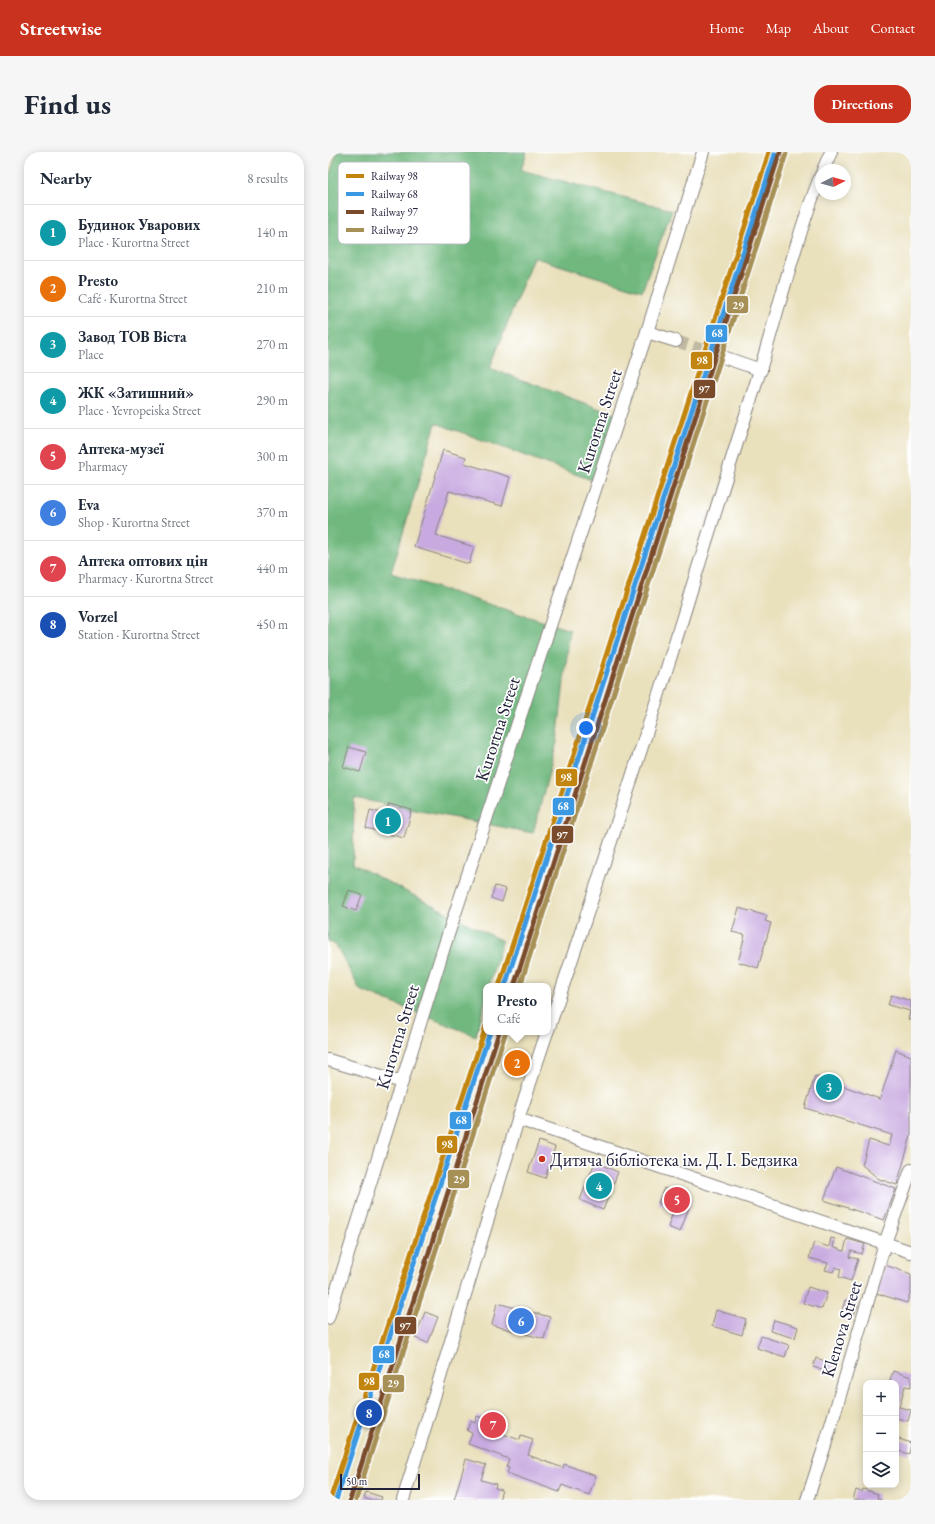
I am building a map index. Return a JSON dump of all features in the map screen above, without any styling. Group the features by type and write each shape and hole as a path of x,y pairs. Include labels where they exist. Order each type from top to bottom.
{"street":[{"name":"Kurortna Street","path":"328,1318 444,947 647,332 703,152"},
{"path":"826,164 831,152"},
{"path":"551,1022 602,870 761,370 786,279 815,193"},
{"path":"647,332 676,341"},
{"path":"726,358 761,370"},
{"path":"403,1500 417,1433 518,1119 547,1035"},
{"path":"328,1060 402,1082"},
{"path":"518,1119 911,1252"},
{"name":"Klenova Street","path":"807,1500 826,1442 885,1243 911,1170"}],"green space":[{"path":"337,152 527,152 521,170 672,210 642,291 533,257 490,368 619,416 594,481 436,423 391,573 570,630 557,742 533,833 354,798 353,864 502,941 490,983 483,983 483,1009 476,1036 360,990 336,945 328,941 328,180"}],"building":[{"path":"443,450 466,457 464,463 510,477 502,506 449,491 436,535 474,547 469,564 414,547"},
{"path":"349,747 366,752 360,772 343,767"},
{"path":"389,804 412,810 404,838 366,828 370,810 386,814"},
{"path":"495,886 506,889 502,902 491,898"},
{"path":"349,890 362,895 356,911 343,906"},
{"path":"739,908 767,916 765,921 771,923 758,968 738,962 745,935 732,932"},
{"path":"891,995 911,1001 911,1020 908,1019 910,1011 888,1005"},
{"path":"896,1050 911,1056 911,1136 897,1185 879,1179 862,1165 869,1140 889,1146 892,1135 805,1108 815,1076 880,1099"},
{"path":"512,1055 527,1062 522,1071 508,1065"},
{"name":"Дитяча бібліотека ім. Д. І. Бедзика","path":"539,1141 555,1147 545,1178 528,1172"},
{"path":"595,1162 618,1172 603,1210 580,1200"},
{"path":"836,1167 896,1189 884,1220 824,1200"},
{"path":"664,1188 692,1199 680,1232 668,1227 674,1209 658,1203"},
{"path":"831,1238 835,1239 833,1247 844,1251 847,1239 865,1244 862,1254 851,1251 849,1257 858,1259 851,1281 839,1277 841,1269 835,1267 833,1272 825,1270 828,1263 809,1258 814,1242 829,1247"},
{"path":"885,1265 911,1274 911,1290 907,1303 876,1293"},
{"path":"808,1287 827,1293 822,1309 803,1303"},
{"path":"845,1300 858,1305 854,1314 842,1310"},
{"path":"497,1303 550,1317 544,1339 492,1325"},
{"path":"716,1310 746,1319 742,1335 712,1326"},
{"path":"425,1312 438,1317 428,1343 415,1338"},
{"path":"774,1320 798,1327 795,1338 770,1331"},
{"path":"761,1336 789,1345 785,1357 757,1348"},
{"path":"816,1358 835,1364 832,1373 813,1367"},
{"path":"893,1371 911,1377 911,1387 905,1386 899,1407 899,1380 890,1380"},
{"path":"899,1407 911,1410 908,1421 899,1419"},
{"path":"477,1416 503,1425 500,1433 520,1440 521,1436 533,1440 528,1455 563,1468 564,1464 596,1476 589,1495 562,1485 559,1492 507,1473 509,1468 506,1467 509,1459 468,1444 472,1433 467,1431 470,1421 475,1423"},
{"path":"899,1439 911,1443 909,1454 899,1451"},
{"path":"466,1459 486,1465 481,1480 496,1484 495,1488 502,1490 499,1500 454,1500"},
{"path":"863,1489 878,1494 877,1498 881,1500 853,1500 856,1490 862,1492"},
{"path":"366,1492 382,1497 381,1500 369,1500 364,1498"}],"tunnel":[{"path":"676,341 726,358"}],"rail line":[{"name":"98","path":"500,983 769,152"},
{"name":"97","path":"515,983 780,152"},
{"name":"68","path":"506,983 775,154"},
{"name":"29","path":"521,983 786,154"},
{"name":"98","path":"330,1500 483,1035"},
{"name":"68","path":"336,1500 489,1035"},
{"name":"97","path":"350,1500 498,1035"},
{"name":"29","path":"356,1500 505,1035"}],"place":[{"name":"Будинок Уварових","path":"388,821"},
{"name":"Presto","path":"517,1063"},
{"name":"Завод ТОВ Віста","path":"829,1087"},
{"name":"Дитяча бібліотека ім. Д. І. Бедзика","path":"542,1159"},
{"name":"ЖК «Затишний»","path":"599,1186"},
{"name":"Аптека-музеї","path":"677,1200"},
{"name":"Eva","path":"521,1321"},
{"name":"Vorzel","path":"369,1413"},
{"name":"Аптека оптових цін","path":"493,1425"}]}
